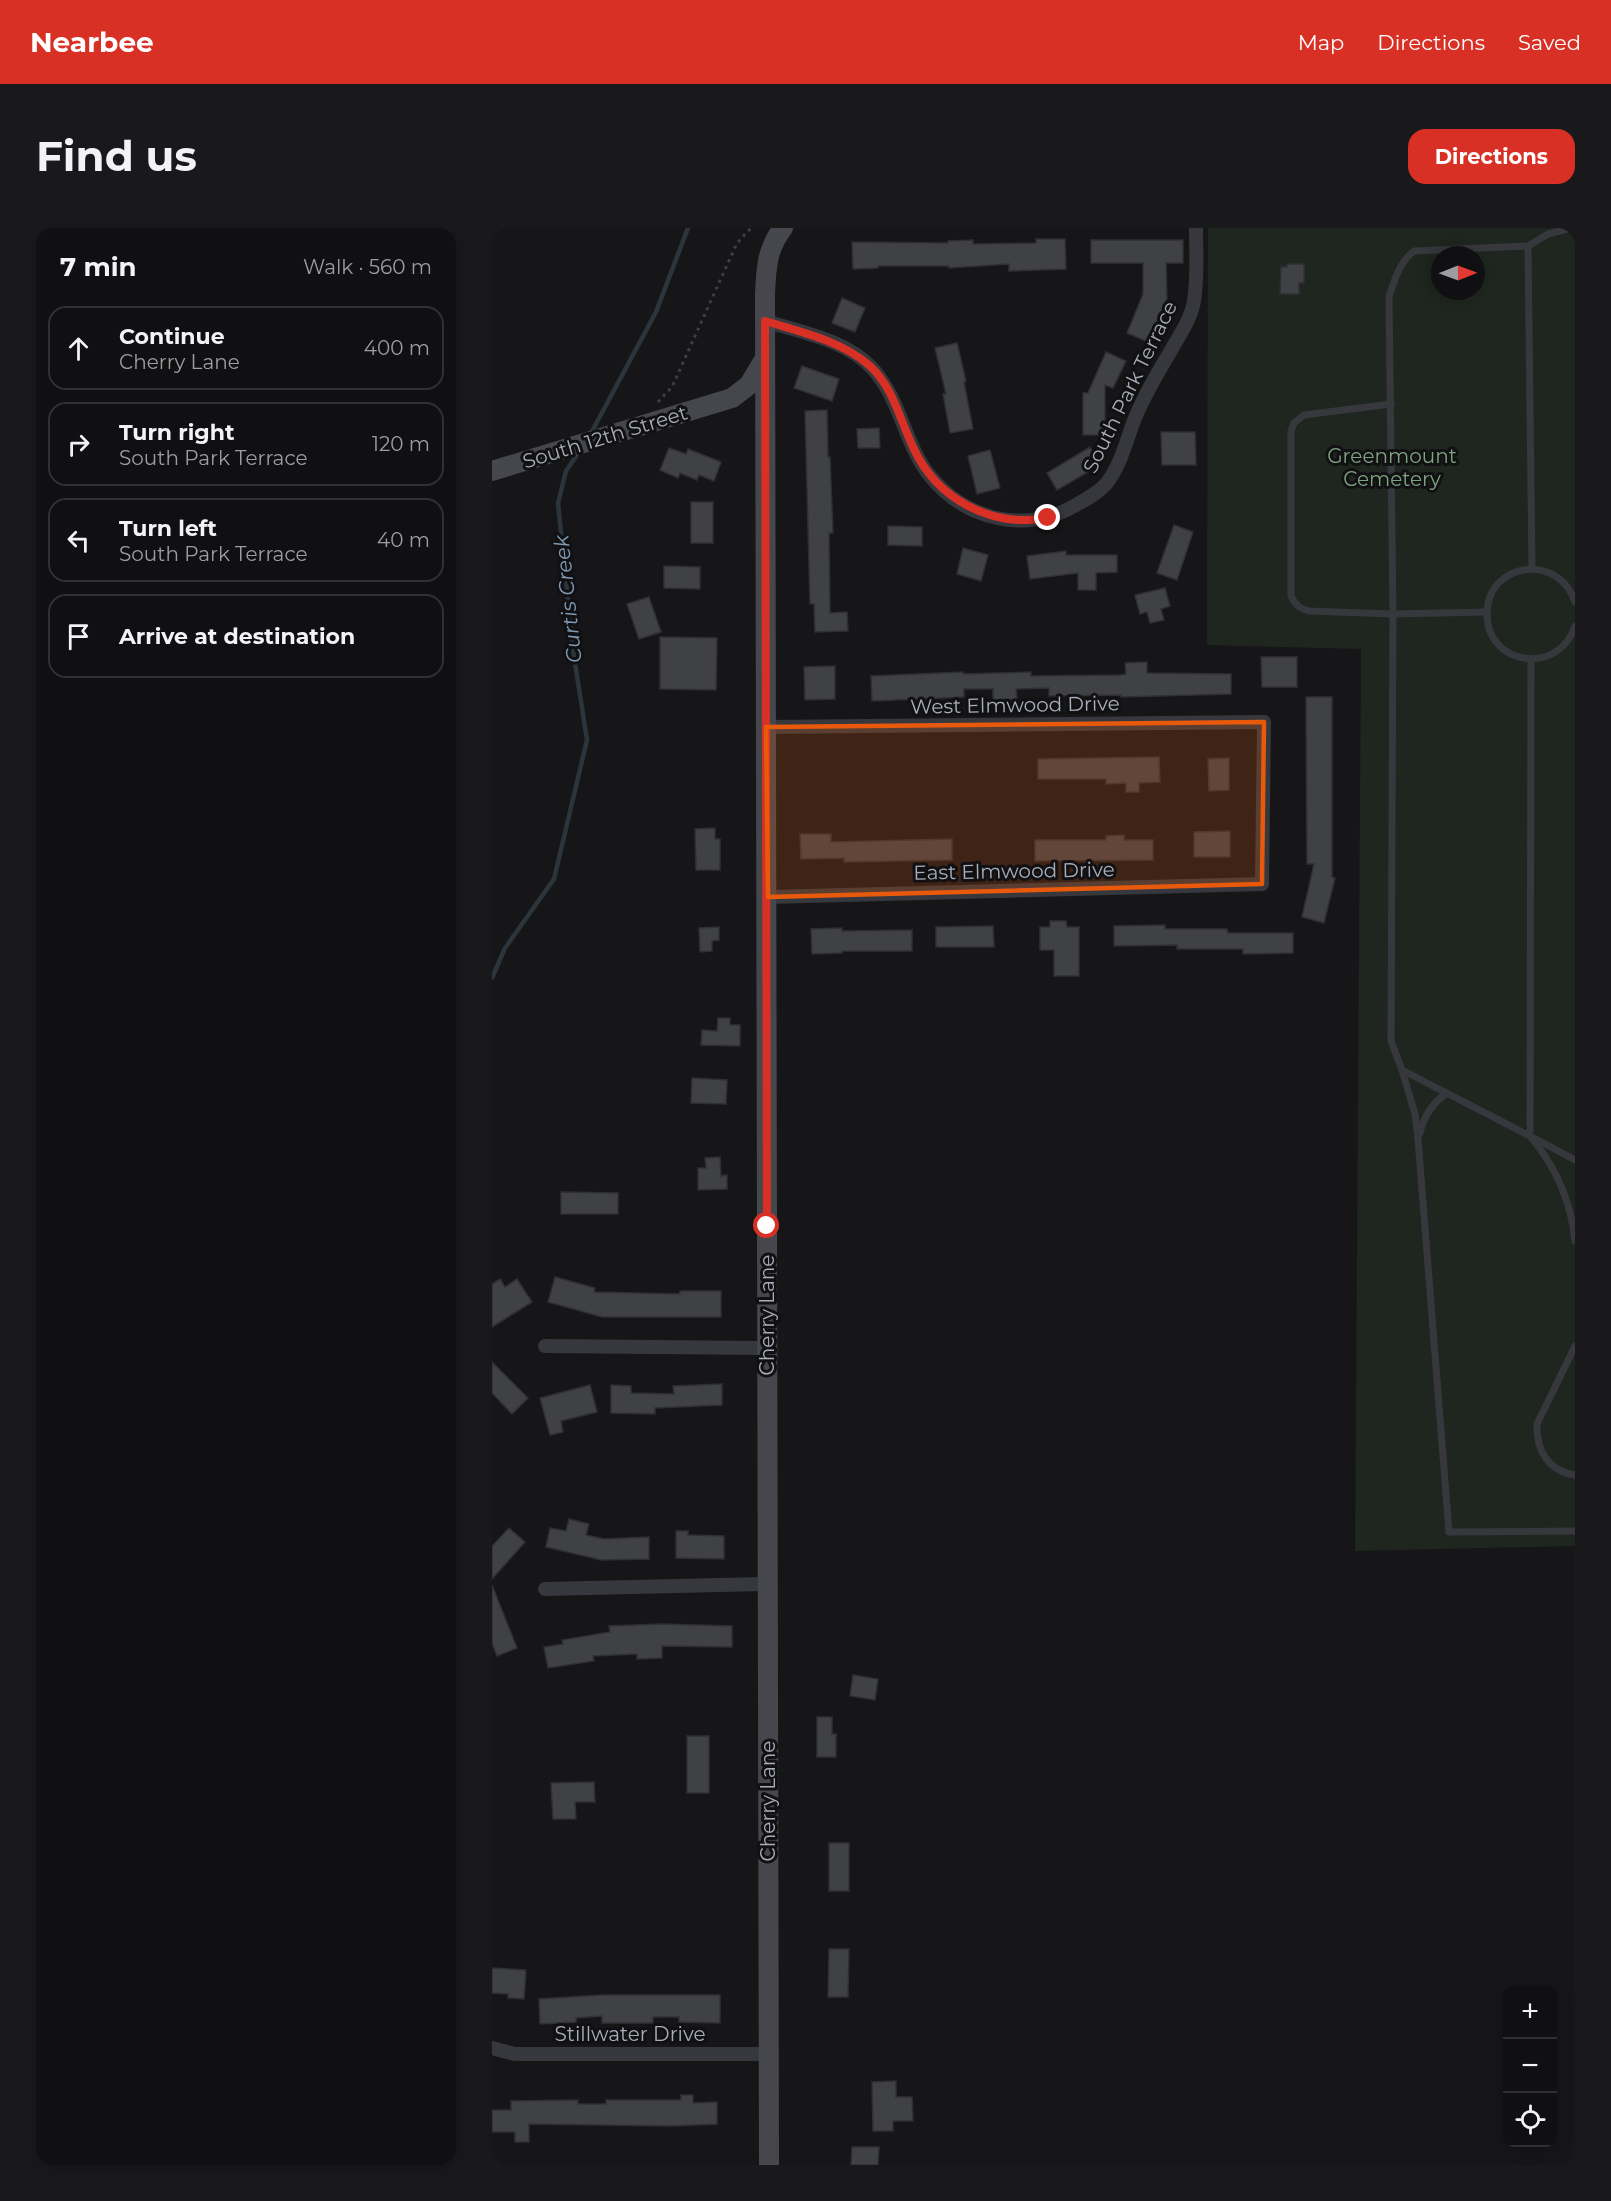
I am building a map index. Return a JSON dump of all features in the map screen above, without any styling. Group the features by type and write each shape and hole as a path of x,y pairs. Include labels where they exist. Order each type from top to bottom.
{"street":[{"name":"Cherry Lane","path":"769,2165 765,283 768,256 773,241 783,228"},
{"name":"South Park Terrace","path":"765,321 842,347 872,368 891,396 921,464 940,486 955,498 996,518 1023,521 1048,518 1062,513 1095,494 1108,481 1119,463 1133,422 1150,386 1186,323 1194,301 1196,228"},
{"name":"Cherry Lane","path":"719,403 732,398 749,385 765,357"},
{"name":"South 12th Street","path":"492,471 719,403"},
{"name":"West Elmwood Drive","path":"766,727 1264,722 1262,885"},
{"name":"East Elmwood Drive","path":"768,897 1262,885"},
{"path":"545,1347 767,1348"},
{"path":"545,1589 768,1584"},
{"name":"Stillwater Drive","path":"492,2048 515,2054 769,2054"}],"lane":[{"path":"1571,228 1548,234 1528,246 1420,250 1409,255 1394,281 1389,297 1393,614 1391,1041 1402,1070 1418,1138 1449,1532 1575,1531"},
{"path":"1528,246 1532,569"},
{"path":"1391,404 1304,415 1294,423 1291,431 1291,596 1302,609 1310,611 1393,614 1487,612"},
{"path":"1575,602 1566,584 1556,576 1532,569 1515,572 1504,578 1494,589 1487,612 1491,635 1500,646 1511,654 1531,660 1545,658 1556,652 1565,645 1575,626"},
{"path":"1531,660 1530,1136 1544,1152 1558,1175 1573,1220 1575,1242"},
{"path":"1402,1070 1575,1160"},
{"path":"1418,1138 1428,1111 1436,1100 1447,1093"},
{"path":"1575,1346 1537,1424 1539,1449 1546,1460 1554,1468 1566,1474 1575,1475"}],"path":[{"path":"651,408 672,387 737,243 751,228"}],"highlighted area":[{"path":"1264,722 1262,884 768,897 766,727"}],"green space":[{"name":"Greenmount Cemetery","path":"1208,228 1575,228 1575,1546 1355,1551 1361,649 1207,645"}],"building":[{"path":"1036,239 1065,239 1066,269 1009,271 1009,264 949,268 949,266 878,266 878,268 853,269 852,242 948,243 948,241 973,240 973,244 1036,243"},
{"path":"1091,240 1183,240 1183,263 1166,263 1167,298 1148,342 1127,333 1143,294 1143,263 1091,263"},
{"path":"1287,264 1304,264 1304,283 1299,283 1299,294 1280,294 1281,267 1287,267"},
{"path":"842,298 865,308 855,332 832,323"},
{"path":"957,343 966,381 964,382 973,429 950,433 943,394 946,394 935,348"},
{"path":"1106,352 1126,361 1113,388 1105,385 1105,435 1083,435 1083,393 1088,393"},
{"path":"802,366 839,379 832,401 794,388"},
{"path":"827,410 833,533 829,533 830,613 847,612 848,631 815,632 814,604 810,604 805,411"},
{"path":"879,428 880,448 858,448 857,429"},
{"path":"1161,432 1195,432 1196,465 1162,465"},
{"path":"1090,447 1100,465 1057,490 1047,473"},
{"path":"669,448 686,454 688,449 721,462 714,481 699,475 697,480 680,473 678,478 660,470"},
{"path":"990,450 1000,488 977,494 968,456"},
{"path":"691,502 713,502 713,543 691,543"},
{"path":"1174,525 1193,532 1177,580 1157,573"},
{"path":"888,526 922,527 922,546 888,545"},
{"path":"963,548 988,555 981,581 957,574"},
{"path":"1066,551 1066,555 1117,555 1117,572 1096,573 1096,590 1078,590 1078,573 1030,579 1027,556"},
{"path":"664,566 700,567 700,589 664,588"},
{"path":"1165,588 1170,606 1161,609 1164,620 1150,623 1147,612 1140,614 1135,595"},
{"path":"649,597 661,632 639,639 627,604"},
{"path":"660,637 717,638 716,690 660,689"},
{"path":"1261,657 1297,657 1297,687 1262,687"},
{"path":"1147,662 1147,673 1231,674 1231,694 1049,696 1049,688 1016,689 1017,699 993,700 993,689 964,689 964,697 872,701 871,676 963,672 963,674 1031,672 1031,676 1120,675 1126,674 1125,663"},
{"path":"835,666 835,699 805,700 804,667"},
{"path":"1306,697 1332,697 1332,877 1335,878 1324,923 1302,917 1314,864 1307,864"},
{"path":"1159,757 1160,782 1139,783 1139,792 1126,792 1126,783 1106,784 1106,779 1038,779 1038,759"},
{"path":"1229,758 1229,790 1209,791 1208,759"},
{"path":"715,828 715,839 720,839 720,870 696,870 695,829"},
{"path":"1230,831 1230,857 1194,857 1194,832"},
{"path":"800,834 831,834 831,842 952,839 952,860 844,862 844,858 801,859"},
{"path":"1124,835 1124,840 1153,840 1153,860 1035,861 1035,840 1106,840 1106,836"},
{"path":"1050,921 1066,921 1067,927 1079,927 1079,976 1054,976 1054,950 1040,950 1040,927 1050,927"},
{"path":"1165,925 1165,929 1227,929 1228,933 1293,933 1293,953 1243,954 1243,949 1177,949 1177,945 1114,946 1114,926"},
{"path":"993,926 994,947 936,947 936,927"},
{"path":"719,927 719,940 712,941 712,951 700,952 699,928"},
{"path":"842,928 842,931 912,930 912,951 842,951 842,953 812,954 811,929"},
{"path":"718,1018 730,1018 730,1025 740,1025 740,1046 701,1045 702,1030 717,1031"},
{"path":"692,1078 727,1080 726,1104 691,1103"},
{"path":"720,1157 721,1176 727,1175 727,1189 698,1190 698,1168 706,1168 705,1158"},
{"path":"561,1192 618,1193 618,1214 561,1214"},
{"path":"555,1277 595,1288 594,1292 680,1294 680,1291 721,1291 721,1317 602,1317 548,1302"},
{"path":"500,1279 505,1287 517,1279 532,1302 492,1327 492,1284"},
{"path":"492,1362 528,1398 512,1414 492,1393"},
{"path":"722,1384 722,1405 655,1408 655,1414 611,1413 611,1385 631,1386 631,1393 674,1394 673,1386"},
{"path":"590,1385 597,1412 561,1421 563,1432 550,1435 540,1398"},
{"path":"569,1519 589,1524 586,1535 604,1539 649,1537 649,1559 601,1560 546,1547 550,1528 566,1531"},
{"path":"509,1528 525,1542 492,1579 492,1546"},
{"path":"676,1531 688,1531 688,1535 724,1536 724,1559 676,1558"},
{"path":"492,1585 517,1648 497,1656 492,1643"},
{"path":"661,1624 732,1626 732,1647 662,1646 662,1658 637,1659 637,1654 593,1656 594,1661 548,1668 544,1647 563,1644 562,1640 610,1632 609,1626"},
{"path":"853,1675 878,1679 875,1700 850,1696"},
{"path":"817,1717 832,1717 832,1734 836,1734 836,1757 817,1757"},
{"path":"687,1736 709,1736 709,1793 687,1793"},
{"path":"594,1782 595,1802 575,1802 576,1819 553,1819 551,1783"},
{"path":"829,1843 849,1843 849,1891 829,1891"},
{"path":"829,1949 849,1949 848,1997 828,1997"},
{"path":"492,1968 526,1970 524,1999 508,1998 508,1994 492,1993"},
{"path":"602,1995 720,1995 720,2023 679,2022 679,2017 653,2017 653,2023 602,2023 602,2016 576,2018 576,2022 540,2024 539,1999"},
{"path":"896,2081 896,2097 912,2097 913,2121 893,2121 893,2131 873,2131 872,2082"},
{"path":"681,2095 693,2095 693,2103 717,2102 717,2124 672,2126 529,2124 529,2142 515,2142 515,2132 492,2132 492,2110 511,2110 511,2101 578,2100 578,2104 606,2104 606,2100 681,2100"},
{"path":"852,2147 879,2147 878,2165 851,2165"}],"waterway":[{"name":"Curtis Creek","path":"590,435 656,312 688,228"},
{"name":"Curtis Creek","path":"492,978 505,948 554,879 587,740 573,650 558,503 566,471 579,452"}],"route":[{"path":"767,1226 765,321 842,347 872,368 891,396 921,464 930,476 955,498 969,507 996,518 1023,521 1048,518"}]}
